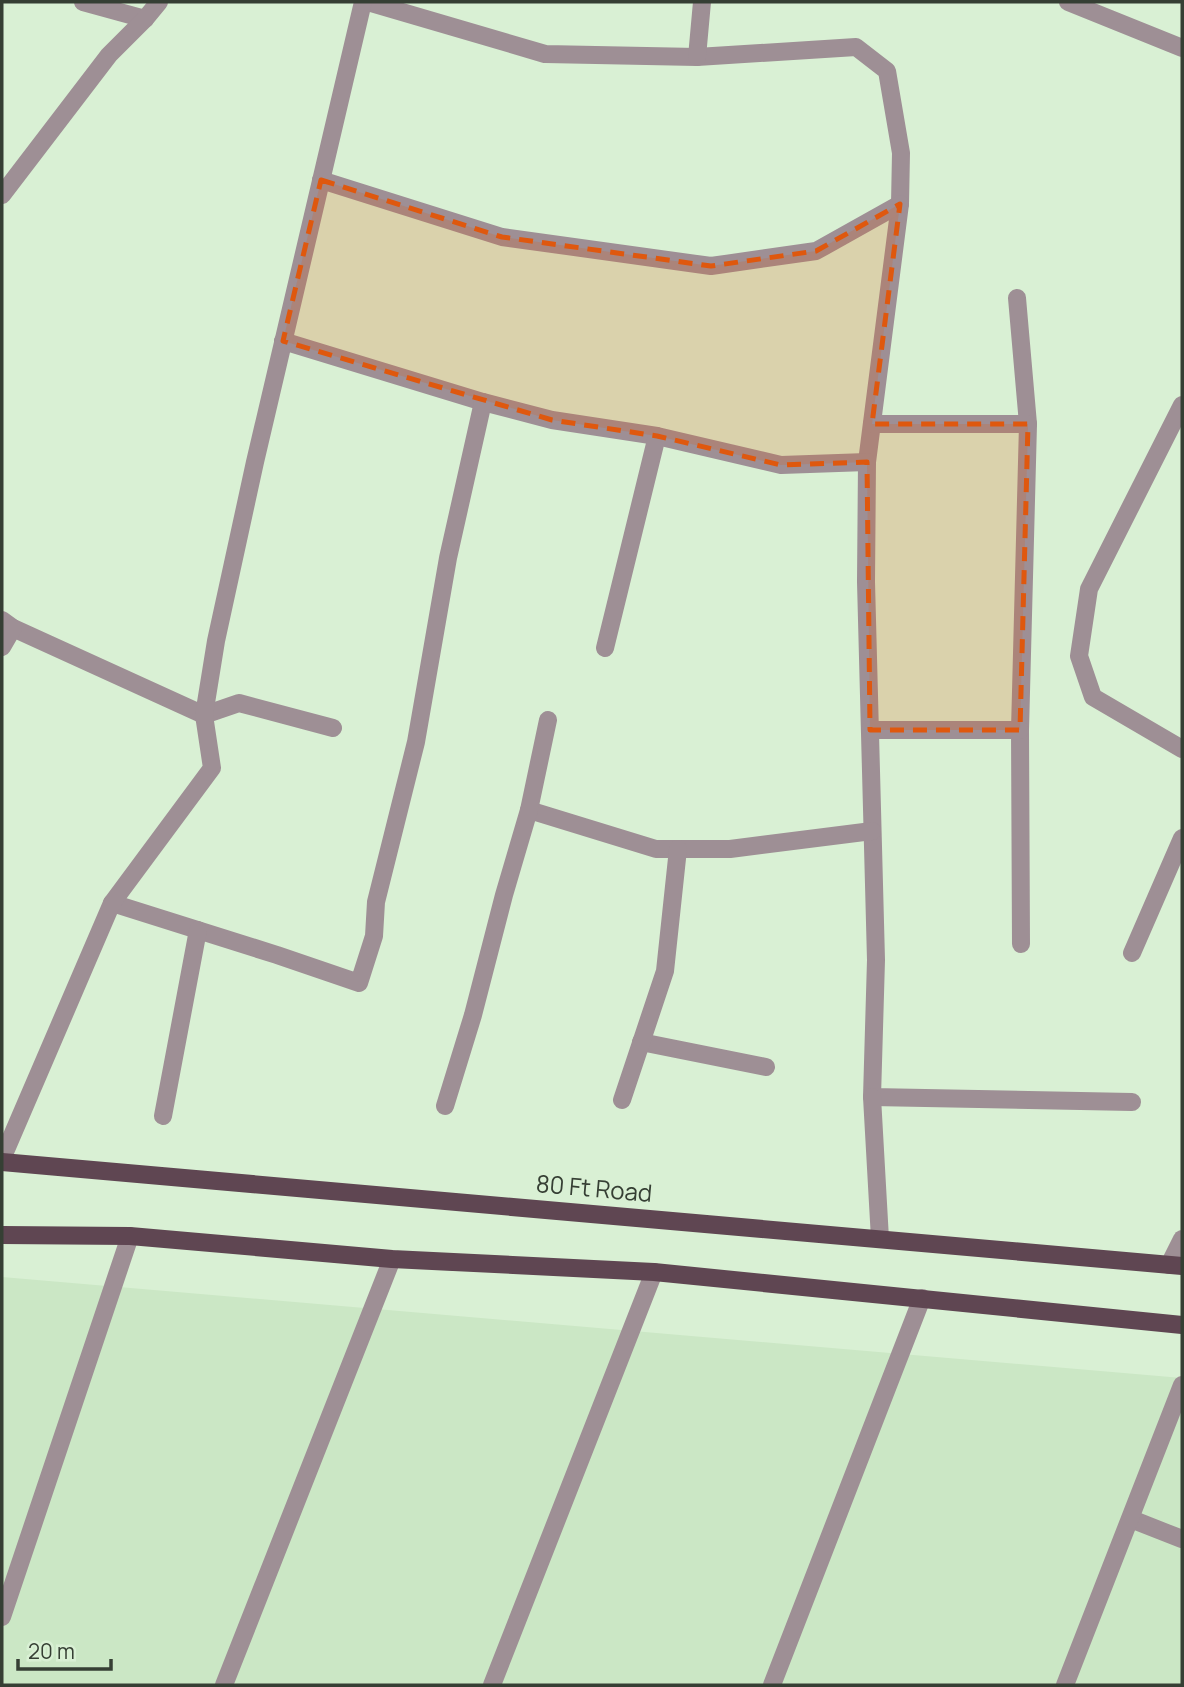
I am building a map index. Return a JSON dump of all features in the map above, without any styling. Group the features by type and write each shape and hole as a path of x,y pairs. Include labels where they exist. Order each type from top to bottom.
{"main road":[{"name":"80 Ft Road","path":"2,1161 1176,1266"},
{"path":"2,1235 130,1236 392,1259 654,1272 1182,1325"}],"street":[{"path":"83,2 145,19"},
{"path":"2,195 109,54 159,2"},
{"path":"2,1161 112,903 212,768 204,715 216,641 254,462 366,2 545,54 697,57 856,47 887,71 901,153 900,204 867,462 866,582 876,960 872,1097 880,1239"},
{"path":"697,57 702,2"},
{"path":"1068,2 1182,48"},
{"path":"321,180 502,237 711,266 816,251 900,204"},
{"path":"1017,298 1028,424 1020,730 1021,944"},
{"path":"283,341 483,402 552,420 657,436 781,466 867,462"},
{"path":"112,903 359,983 374,936 376,902 416,742 448,558 483,402"},
{"path":"1182,405 1089,589 1079,656 1093,697 1182,749"},
{"path":"872,424 1028,424"},
{"path":"605,648 657,436"},
{"path":"2,647 7,624 204,715 239,703 333,728"},
{"path":"445,1106 529,810 548,720"},
{"path":"870,730 1020,730"},
{"path":"529,810 656,849 730,849 872,831"},
{"path":"1132,953 1182,838"},
{"path":"622,1100 665,971 678,849"},
{"path":"163,1116 198,930"},
{"path":"641,1042 766,1067"},
{"path":"872,1097 1132,1102"},
{"path":"2,1617 130,1236"},
{"path":"1176,1266 1182,1240"},
{"path":"224,1685 392,1259"},
{"path":"492,1685 654,1272"},
{"path":"772,1685 922,1298"},
{"path":"1065,1685 1182,1385"},
{"path":"1131,1519 1182,1539"}],"highlighted area":[{"path":"321,180 502,237 711,266 816,251 900,204 872,424 1028,424 1020,730 870,730 867,462 781,465 657,436 552,420 283,341"}],"shaded area":[{"path":"2,1277 1182,1378 1182,1685 2,1685"}]}
